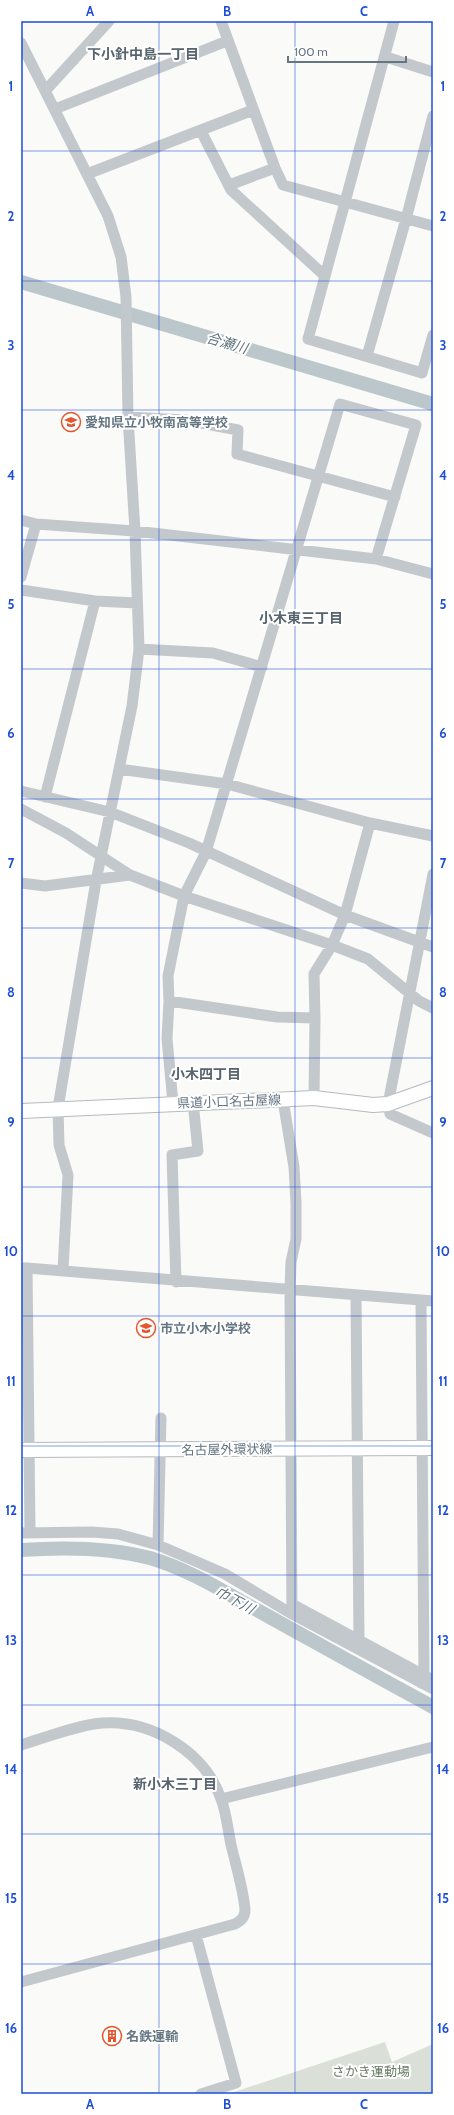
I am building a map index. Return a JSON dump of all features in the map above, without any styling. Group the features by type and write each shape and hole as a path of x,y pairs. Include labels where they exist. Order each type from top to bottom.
{"main road":[{"name":"県道小口名古屋線","path":"21,1111 193,1102 314,1098 373,1105 388,1104 433,1088"},
{"name":"名古屋外環状線","path":"25,1450 428,1448"}],"street":[{"path":"46,90 110,21"},
{"path":"221,21 253,110 283,185 433,226"},
{"path":"394,21 386,57 308,339 422,373 433,335"},
{"path":"55,109 227,41"},
{"path":"21,43 46,90 115,233 121,257 126,297 128,417 135,531 139,649 132,706 96,881 58,1108 58,1145 68,1175 63,1270"},
{"path":"386,57 433,72"},
{"path":"87,174 253,110"},
{"path":"367,356 406,219 433,116"},
{"path":"201,131 230,185 231,190 325,276"},
{"path":"230,185 275,168"},
{"path":"173,1103 167,1039 169,1001 168,976 184,896 206,852 340,404 416,425 376,559"},
{"path":"128,417 185,420 238,430 237,454 395,498"},
{"path":"21,520 36,524 135,531 376,559 433,574"},
{"path":"21,577 36,524"},
{"path":"21,590 95,601 137,603"},
{"path":"45,797 95,601"},
{"path":"139,649 213,653 262,667"},
{"path":"119,768 227,784 370,824 433,836"},
{"path":"21,791 110,812 189,843 345,915 433,946"},
{"path":"21,809 66,833 130,875 184,896 332,945 368,959 410,995 433,1008"},
{"path":"314,1098 314,974 332,945 345,915 370,824"},
{"path":"433,874 388,1104 390,1114 433,1133"},
{"path":"21,883 45,886 96,881 130,875"},
{"path":"169,1001 277,1017 314,1018"},
{"path":"283,1100 294,1167 296,1203 296,1239 291,1262 290,1291 292,1609"},
{"path":"176,1282 172,1155 198,1151 193,1102"},
{"path":"426,1679 225,1574 158,1545 118,1534 26,1532 24,1268 63,1270 176,1282 356,1297 421,1300 433,1302"},
{"path":"356,1297 359,1639"},
{"path":"421,1300 428,1448 426,1679"},
{"path":"158,1545 161,1418"},
{"path":"292,1609 359,1639 426,1679 433,1689"},
{"path":"21,1745 97,1724 129,1724 167,1738 183,1748 198,1762 209,1776 221,1799 244,1901 245,1915 241,1921 235,1924 21,1982"},
{"path":"221,1799 433,1747"},
{"path":"196,1935 236,2083 201,2094"}],"green space":[{"name":"さかき運動場","path":"385,2042 392,2062 433,2044 433,2094 228,2094"}],"waterway":[{"name":"合瀬川","path":"21,282 433,404"},
{"name":"巾下川","path":"21,1550 53,1548 102,1550 134,1554 165,1563 210,1584 433,1707"}],"place":[{"name":"愛知県立小牧南高等学校","path":"71,422"},
{"name":"市立小木小学校","path":"146,1328"},
{"name":"名鉄運輸","path":"112,2036"}],"district":[{"name":"下小針中島一丁目","path":"143,54"},
{"name":"小木東三丁目","path":"301,618"},
{"name":"小木四丁目","path":"206,1074"},
{"name":"新小木三丁目","path":"175,1784"}]}
